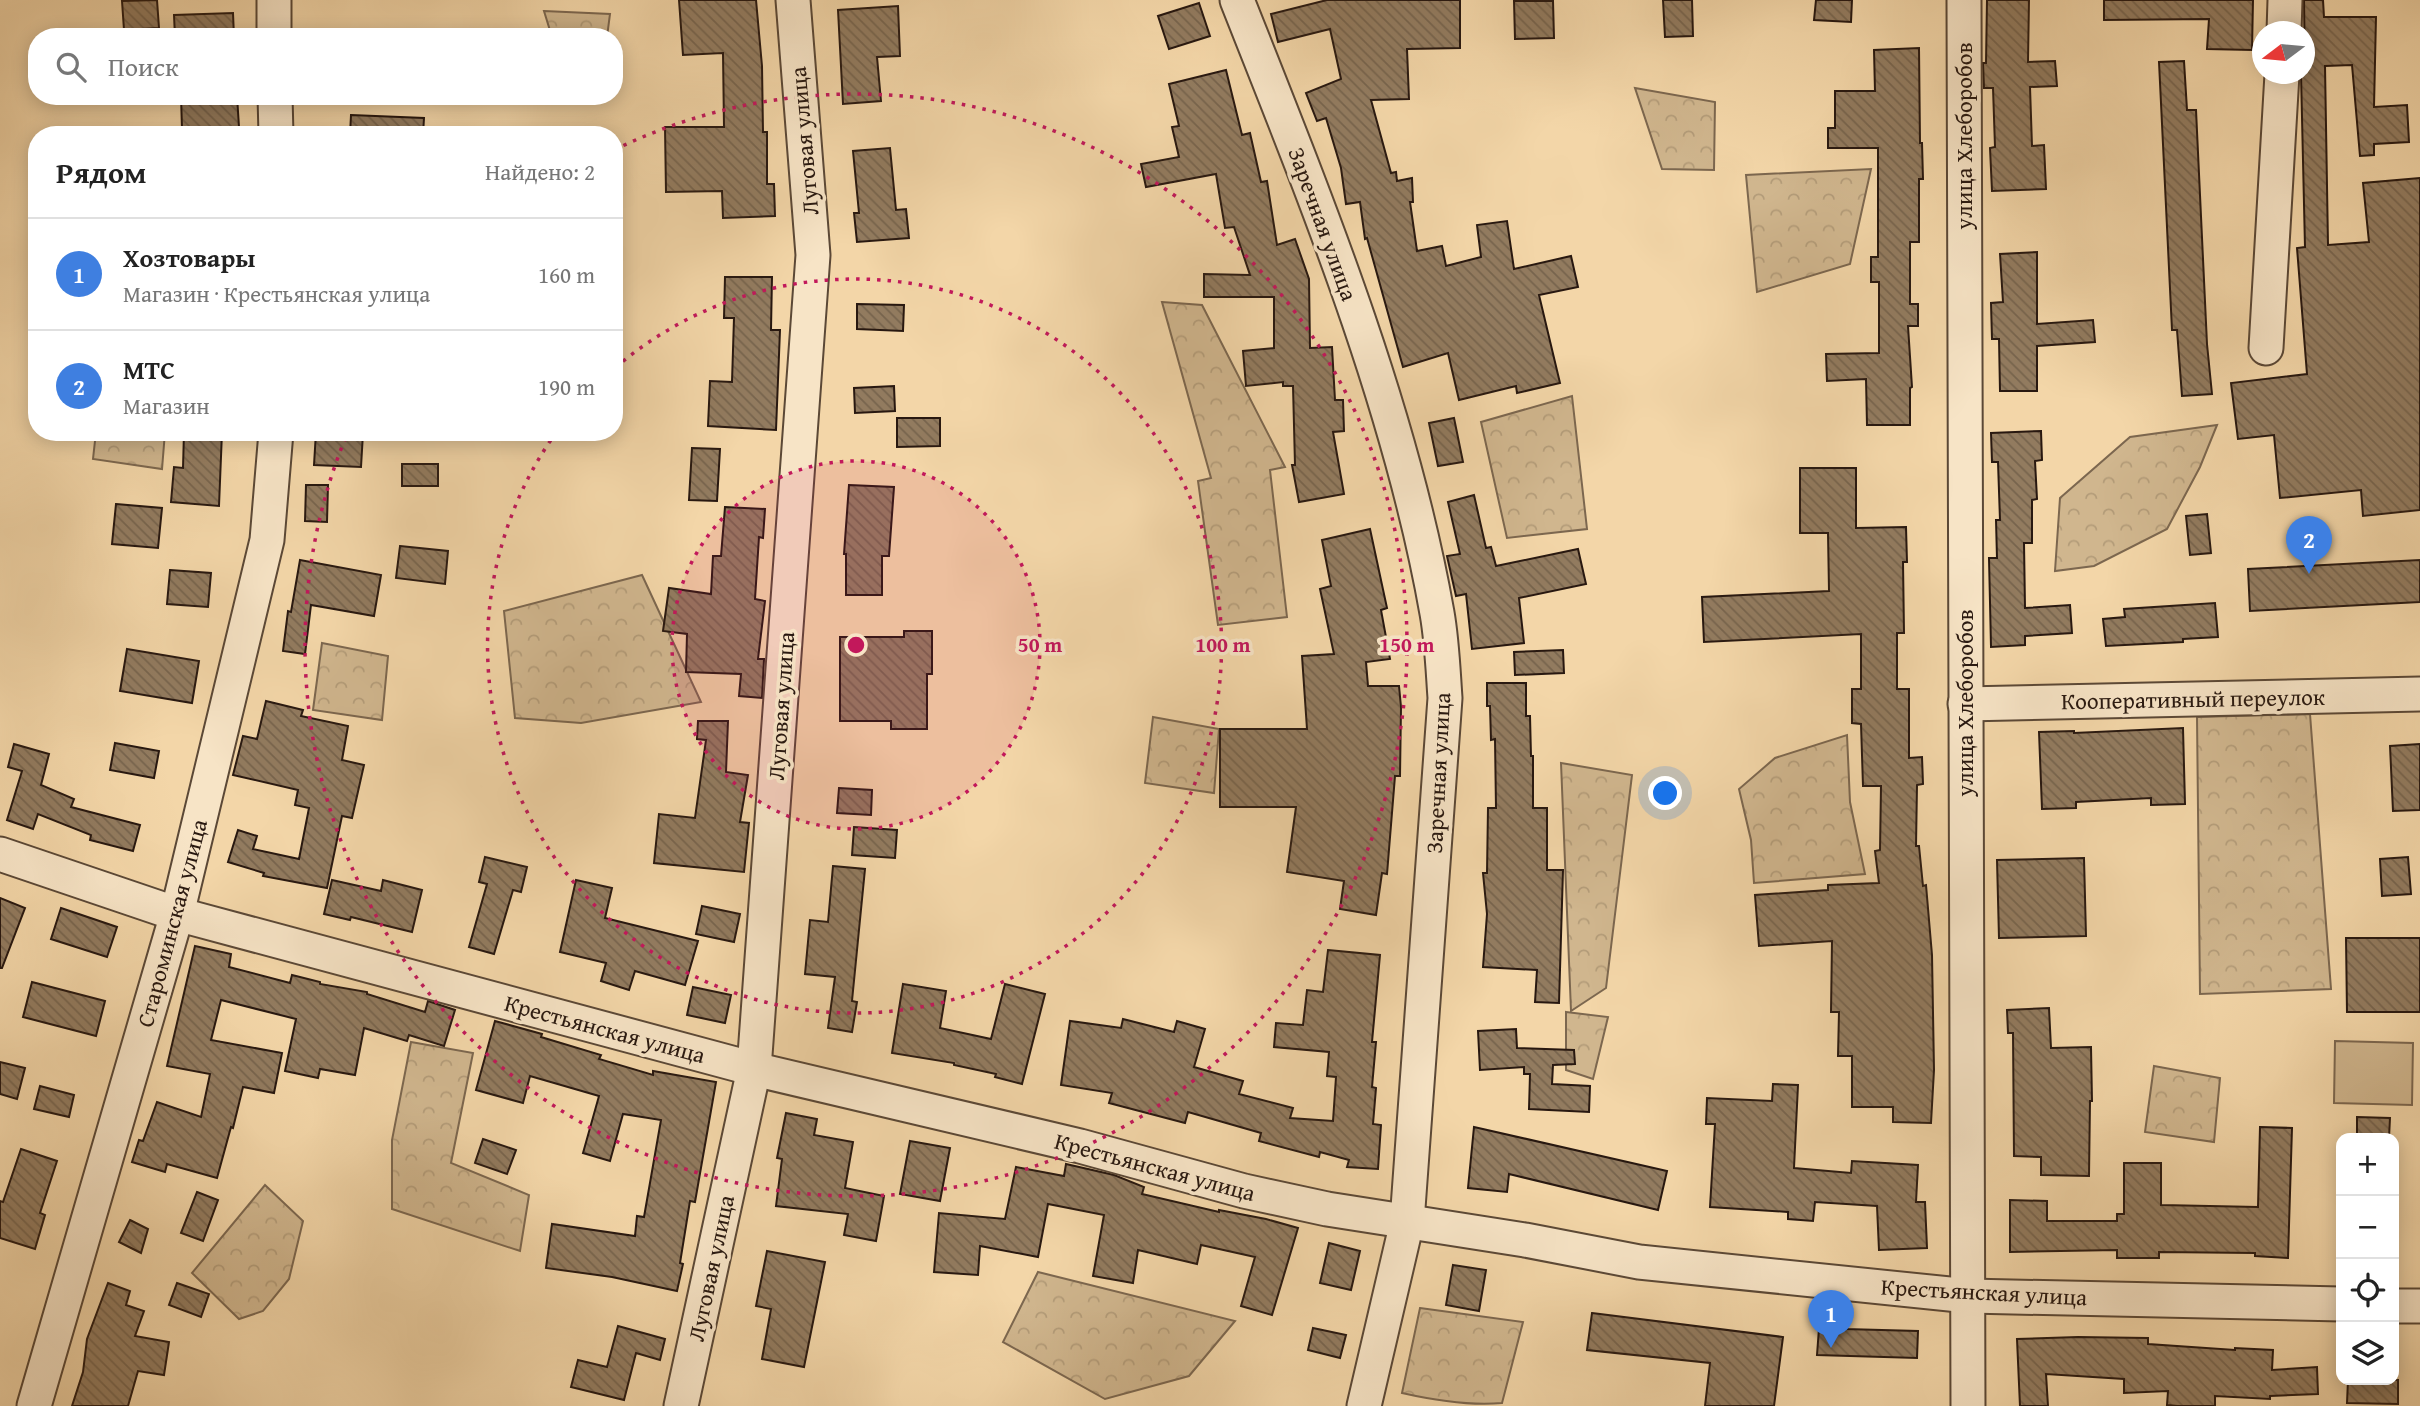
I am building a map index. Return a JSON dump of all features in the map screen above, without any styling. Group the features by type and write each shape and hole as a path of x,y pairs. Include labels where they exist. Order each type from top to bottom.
{"street":[{"path":"274,0 274,28"},
{"name":"Луговая улица","path":"681,1406 754,1069 813,255 793,0"},
{"name":"Заречная улица","path":"1237,0 1311,185 1378,381 1421,535 1437,616 1445,698 1407,1222 1364,1406"},
{"name":"улица Хлеборобов","path":"1964,0 1968,1406"},
{"path":"2284,21 2285,0"},
{"path":"2266,348 2280,84"},
{"path":"275,105 276,126"},
{"name":"Староминская улица","path":"34,1406 177,914 267,540 275,441"},
{"name":"Кооперативный переулок","path":"1965,704 2420,694"},
{"name":"Крестьянская улица","path":"0,854 177,914 754,1069 1080,1146 1244,1191 1326,1209 1525,1240 1639,1262 1969,1296 2336,1304"},
{"path":"2399,1306 2420,1306"}],"green space":[{"path":"544,11 610,14 608,28 549,28"},
{"path":"1635,88 1715,102 1714,170 1662,169"},
{"path":"1871,169 1850,264 1757,292 1746,175"},
{"path":"1162,302 1202,305 1285,467 1270,470 1287,617 1218,625 1198,481 1211,478"},
{"path":"1572,396 1587,529 1507,538 1481,422"},
{"path":"2217,425 2200,467 2167,529 2094,566 2055,571 2060,498 2130,437"},
{"path":"95,441 164,441 162,469 93,459"},
{"path":"642,575 701,702 581,723 515,718 504,611"},
{"path":"322,643 388,656 382,720 313,710"},
{"path":"2310,714 2331,989 2200,994 2197,717"},
{"path":"1153,717 1219,729 1214,793 1145,783"},
{"path":"1847,735 1850,802 1865,874 1754,883 1751,840 1739,789 1775,758"},
{"path":"1561,763 1632,775 1606,988 1571,1011"},
{"path":"1566,1012 1608,1017 1593,1079 1566,1070"},
{"path":"2335,1041 2413,1043 2412,1105 2334,1103"},
{"path":"411,1042 473,1053 451,1163 529,1195 520,1251 392,1209 392,1140"},
{"path":"2154,1066 2220,1078 2214,1142 2145,1132"},
{"path":"265,1185 303,1221 289,1279 263,1311 239,1319 192,1273"},
{"path":"1038,1272 1235,1321 1189,1376 1105,1399 1003,1342"},
{"path":"1420,1308 1523,1322 1502,1403 1452,1402 1402,1393"}],"building":[{"path":"157,0 159,28 124,28 122,1"},
{"path":"679,0 756,0 762,66 763,132 767,132 767,184 774,184 775,216 723,218 722,191 666,192 665,127 724,127 723,53 683,55"},
{"path":"1327,0 1460,0 1460,48 1407,49 1409,99 1371,100 1391,173 1396,172 1397,181 1412,178 1413,202 1410,202 1417,251 1442,246 1446,266 1481,257 1477,225 1507,221 1514,269 1571,256 1578,287 1539,295 1560,383 1517,393 1516,386 1459,400 1448,353 1403,367 1367,238 1365,239 1360,202 1346,204 1341,168 1326,118 1317,121 1306,93 1341,79 1330,29 1278,42 1271,14"},
{"path":"1663,0 1692,0 1693,36 1665,37"},
{"path":"1816,0 1852,0 1851,22 1814,20"},
{"path":"1987,0 2029,0 2028,62 2055,61 2057,86 2030,87 2032,146 2044,145 2046,189 1992,191 1990,148 1995,147 1993,88 1984,88 1983,63 1986,63"},
{"path":"2104,0 2253,0 2252,50 2207,49 2209,19 2104,20"},
{"path":"2304,0 2323,0 2324,17 2376,17 2374,107 2407,105 2409,142 2374,144 2374,155 2360,156 2352,65 2325,66 2328,245 2369,242 2363,183 2420,178 2420,510 2363,516 2361,490 2280,498 2274,435 2238,439 2231,383 2307,374 2297,248 2305,247 2301,84 2315,84 2315,21 2304,21"},
{"path":"1514,1 1553,1 1554,38 1515,39"},
{"path":"1199,3 1210,36 1169,49 1158,16"},
{"path":"898,6 900,56 877,57 881,101 843,104 838,10"},
{"path":"233,13 234,28 175,28 174,15"},
{"path":"1919,48 1923,179 1919,179 1919,242 1910,242 1910,304 1918,304 1918,326 1908,326 1912,387 1910,425 1867,425 1866,379 1827,381 1826,354 1879,353 1879,282 1871,282 1871,257 1878,257 1878,148 1828,148 1828,128 1835,128 1835,91 1875,91 1874,50"},
{"path":"2184,61 2187,110 2196,110 2207,344 2212,394 2182,396 2177,330 2172,330 2159,62"},
{"path":"1226,70 1242,135 1250,133 1261,182 1267,181 1277,245 1295,239 1309,279 1310,348 1332,347 1335,400 1343,400 1344,431 1333,432 1344,494 1299,502 1292,465 1295,465 1293,386 1283,386 1283,382 1246,386 1243,351 1274,348 1274,297 1204,297 1204,274 1250,275 1234,227 1225,228 1216,174 1146,187 1141,164 1179,157 1172,127 1179,126 1169,84"},
{"path":"181,105 238,105 239,126 182,126"},
{"path":"351,115 424,118 424,126 350,126"},
{"path":"890,148 896,210 906,209 909,238 857,242 854,213 859,213 853,151"},
{"path":"2037,252 2037,324 2093,320 2095,342 2037,346 2037,391 2000,391 1999,339 1992,339 1991,303 2003,302 2000,254"},
{"path":"725,277 772,277 771,330 780,330 776,430 708,426 710,381 732,382 734,318 724,318"},
{"path":"857,304 904,305 903,331 857,329"},
{"path":"894,386 895,411 855,413 854,388"},
{"path":"897,418 940,418 940,446 897,447"},
{"path":"1454,418 1463,462 1438,466 1429,423"},
{"path":"2041,431 2042,460 2035,461 2037,499 2032,500 2032,543 2024,543 2025,608 2070,605 2072,633 2025,636 2025,645 1991,647 1989,558 1997,558 1996,520 2000,520 1998,462 1992,462 1991,433"},
{"path":"184,441 222,441 219,506 171,502 174,467 183,468"},
{"path":"315,441 363,441 361,467 314,465"},
{"path":"692,448 720,449 717,501 689,500"},
{"path":"402,464 438,464 438,486 402,486"},
{"path":"1800,468 1856,468 1856,528 1906,527 1907,562 1903,562 1904,633 1897,633 1897,689 1909,689 1909,758 1922,757 1923,784 1917,785 1916,846 1919,846 1923,886 1926,885 1932,955 1934,1070 1931,1123 1893,1122 1893,1107 1852,1107 1852,1056 1838,1056 1839,1012 1831,1012 1832,941 1759,946 1755,895 1828,890 1828,885 1879,883 1875,851 1880,850 1881,786 1863,786 1861,724 1852,723 1852,689 1861,689 1861,634 1704,642 1702,597 1829,591 1828,533 1800,533"},
{"path":"306,485 328,485 327,522 305,521"},
{"path":"849,485 894,487 889,556 882,556 882,595 846,595 844,554"},
{"path":"1474,495 1486,548 1491,547 1496,566 1578,549 1586,584 1519,598 1524,643 1472,649 1466,594 1456,596 1447,556 1460,554 1448,502"},
{"path":"116,504 162,508 158,548 112,544"},
{"path":"725,507 765,509 763,538 759,537 755,599 765,601 758,659 764,659 762,698 739,696 741,674 686,672 687,634 663,631 669,588 711,594 713,556 721,556"},
{"path":"2207,514 2211,553 2190,555 2186,516"},
{"path":"1370,529 1387,608 1381,610 1390,659 1366,662 1368,686 1399,686 1401,707 1400,776 1395,776 1387,874 1382,873 1376,915 1340,909 1344,881 1287,872 1296,807 1220,807 1220,729 1307,729 1302,656 1334,654 1320,589 1331,586 1322,540"},
{"path":"400,546 448,551 445,584 396,578"},
{"path":"300,560 381,575 374,616 311,605 305,654 283,651 288,611 291,612"},
{"path":"2420,560 2420,602 2250,611 2248,569"},
{"path":"170,570 211,573 208,607 167,604"},
{"path":"2215,603 2218,637 2183,639 2183,642 2106,646 2103,619 2125,617 2124,609"},
{"path":"904,631 932,631 932,674 927,674 927,729 891,729 891,721 840,721 840,637 904,637"},
{"path":"127,649 199,661 192,703 120,691"},
{"path":"1563,650 1564,673 1515,675 1514,652"},
{"path":"1487,683 1526,683 1526,716 1530,716 1533,756 1533,808 1547,808 1547,870 1563,870 1559,1003 1535,1002 1537,970 1483,967 1487,914 1483,873 1487,873 1488,808 1496,808 1495,739 1491,740"},
{"path":"266,701 303,710 301,716 348,726 342,760 364,765 352,818 342,816 327,888 263,876 264,873 228,862 238,830 257,836 253,849 299,859 309,808 295,805 298,790 233,775 243,736 257,739"},
{"path":"698,721 728,721 726,772 748,775 740,822 749,823 744,872 654,863 659,814 695,818 706,740 697,739"},
{"path":"2183,728 2185,804 2151,805 2151,798 2076,802 2076,808 2042,809 2039,732"},
{"path":"115,743 159,751 154,778 110,770"},
{"path":"14,744 49,754 41,785 74,799 71,807 140,825 133,851 90,840 91,835 38,814 33,829 7,820 22,771 8,767"},
{"path":"2420,744 2420,810 2393,811 2390,746"},
{"path":"839,788 872,790 871,815 837,813"},
{"path":"854,827 897,830 895,858 852,855"},
{"path":"485,857 527,867 521,892 513,890 494,954 469,947 487,884 479,882"},
{"path":"2408,857 2411,894 2382,896 2380,859"},
{"path":"2084,858 2086,936 1999,938 1997,860"},
{"path":"833,866 865,869 852,1001 857,1002 852,1032 828,1028 835,977 805,974 810,920 828,922"},
{"path":"332,880 381,891 383,880 422,890 412,932 351,917 350,920 324,914"},
{"path":"576,880 612,888 605,918 698,941 685,985 635,971 629,990 601,981 606,963 560,952"},
{"path":"0,898 25,908 2,968 0,968"},
{"path":"702,906 740,914 734,942 696,934"},
{"path":"61,908 117,927 107,957 51,939"},
{"path":"2346,938 2420,938 2420,1012 2347,1012"},
{"path":"195,946 231,954 229,967 290,983 292,975 320,984 367,992 425,1012 428,1001 455,1010 444,1046 409,1035 407,1041 364,1028 355,1075 320,1069 318,1078 285,1071 296,1019 221,1000 211,1040 282,1053 274,1093 243,1087 217,1178 167,1164 165,1172 132,1162 157,1102 201,1117 210,1074 167,1066"},
{"path":"1328,950 1380,955 1372,1042 1376,1042 1372,1087 1376,1088 1373,1124 1381,1125 1378,1169 1347,1167 1349,1160 1320,1152 1319,1157 1259,1141 1261,1133 1188,1112 1185,1123 1109,1103 1112,1093 1061,1085 1070,1021 1121,1028 1123,1019 1174,1032 1177,1021 1205,1029 1194,1067 1243,1081 1239,1094 1293,1108 1290,1118 1333,1121 1336,1077 1327,1076 1329,1052 1274,1047 1276,1023 1303,1025 1307,990 1323,992"},
{"path":"32,982 105,1001 96,1036 23,1017"},
{"path":"903,984 946,991 940,1028 991,1039 1005,984 1045,994 1022,1084 954,1063 892,1053"},
{"path":"693,987 731,995 725,1023 687,1015"},
{"path":"2049,1008 2051,1048 2091,1047 2089,1176 2041,1175 2041,1157 2014,1156 2013,1033 2008,1033 2007,1010"},
{"path":"495,1021 542,1034 541,1037 601,1055 599,1059 653,1075 653,1071 716,1082 695,1202 690,1201 677,1291 612,1277 546,1268 552,1224 635,1236 637,1216 644,1217 661,1120 623,1114 610,1161 583,1153 599,1096 530,1076 523,1103 476,1090"},
{"path":"1516,1029 1517,1048 1574,1050 1575,1064 1553,1065 1552,1084 1590,1086 1589,1112 1529,1109 1530,1074 1524,1074 1524,1067 1480,1070 1478,1031"},
{"path":"0,1062 25,1068 17,1099 0,1094"},
{"path":"1773,1084 1798,1085 1794,1168 1851,1173 1852,1161 1918,1165 1916,1202 1925,1202 1927,1248 1879,1250 1877,1206 1815,1202 1813,1221 1788,1219 1788,1212 1710,1207 1715,1124 1706,1124 1707,1098 1772,1101"},
{"path":"40,1086 74,1095 69,1117 34,1109"},
{"path":"786,1113 817,1119 814,1135 853,1142 845,1188 884,1196 876,1241 844,1235 848,1214 776,1206 782,1159 777,1158"},
{"path":"2357,1117 2390,1118 2389,1133 2357,1133"},
{"path":"1474,1127 1667,1171 1658,1210 1509,1174 1507,1192 1468,1188"},
{"path":"2260,1127 2292,1128 2288,1258 2255,1256 2255,1253 2159,1252 2159,1258 2117,1258 2117,1250 2010,1252 2010,1200 2047,1201 2047,1221 2117,1221 2117,1214 2124,1214 2124,1163 2161,1163 2161,1205 2258,1207"},
{"path":"483,1139 516,1150 507,1174 475,1163"},
{"path":"910,1141 950,1148 940,1201 900,1194"},
{"path":"21,1149 57,1161 40,1213 45,1215 35,1249 0,1238 0,1201 3,1202"},
{"path":"1066,1164 1114,1175 1144,1187 1142,1194 1298,1228 1272,1315 1241,1306 1255,1257 1201,1245 1197,1264 1138,1250 1133,1283 1093,1276 1104,1215 1048,1204 1038,1257 980,1246 978,1275 934,1272 939,1213 1005,1219 1016,1167 1064,1176"},
{"path":"197,1192 218,1200 203,1241 181,1233"},
{"path":"130,1220 148,1229 141,1253 119,1242"},
{"path":"1329,1243 1360,1251 1351,1290 1320,1283"},
{"path":"767,1251 825,1262 804,1367 762,1359 771,1309 756,1306"},
{"path":"1453,1265 1486,1270 1479,1311 1446,1305"},
{"path":"108,1283 130,1291 126,1305 144,1311 135,1336 169,1342 164,1375 138,1371 128,1406 72,1406 83,1372 87,1339"},
{"path":"177,1283 209,1294 201,1317 169,1305"},
{"path":"1592,1313 1783,1337 1774,1406 1705,1406 1710,1363 1587,1350"},
{"path":"1820,1315 1846,1317 1845,1329 1918,1331 1917,1358 1817,1355"},
{"path":"618,1326 665,1339 660,1360 636,1353 624,1400 571,1387 578,1360 607,1367"},
{"path":"1313,1328 1346,1335 1340,1358 1308,1350"},
{"path":"2148,1338 2148,1344 2273,1350 2272,1370 2317,1367 2318,1394 2270,1396 2270,1399 2215,1396 2215,1406 2177,1406 2167,1405 2168,1391 2124,1393 2124,1379 2046,1374 2048,1406 2020,1406 2017,1339"},
{"path":"2348,1385 2398,1385 2398,1404 2347,1403"}],"place":[{"name":"МТС","path":"2309,574"},
{"name":"Хозтовары","path":"1831,1348"}]}
